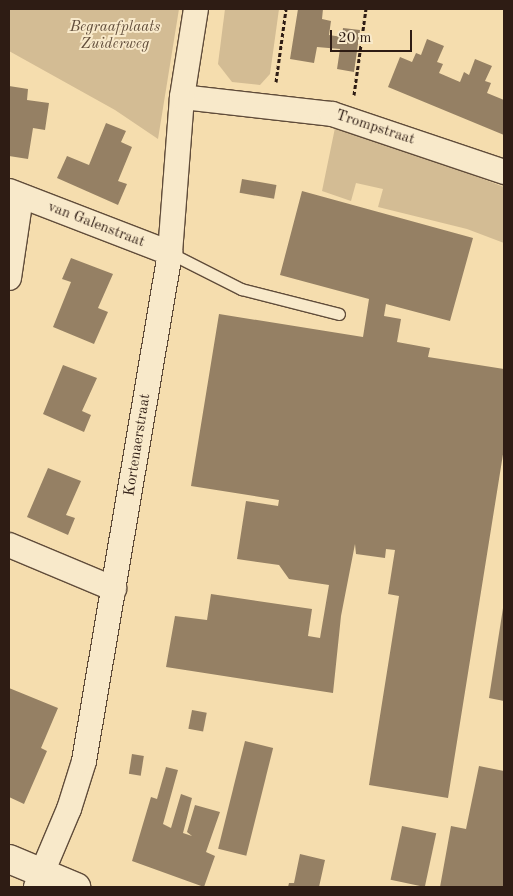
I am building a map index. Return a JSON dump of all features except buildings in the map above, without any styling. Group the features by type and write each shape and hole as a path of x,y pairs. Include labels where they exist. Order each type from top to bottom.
{"street":[{"name":"Kortenaerstraat","path":"38,880 69,809 84,761 170,253 182,97 196,9"},
{"name":"Trompstraat","path":"182,97 351,118 504,172"},
{"name":"van Galenstraat","path":"9,278 15,194 170,253"},
{"path":"9,545 114,589"},
{"path":"9,859 38,880 76,887"}],"lane":[{"path":"170,253 241,289 338,314"}],"path":[{"path":"273,107 286,9"},
{"path":"351,118 366,9"}],"green space":[{"name":"Begraafplaats Zuiderweg","path":"9,9 179,9 158,139 115,110 9,51"},
{"path":"225,9 279,9 270,74 260,85 232,82 218,64"},
{"path":"336,123 504,187 504,243 467,229 378,207 383,189 356,183 351,201 322,191"}]}
